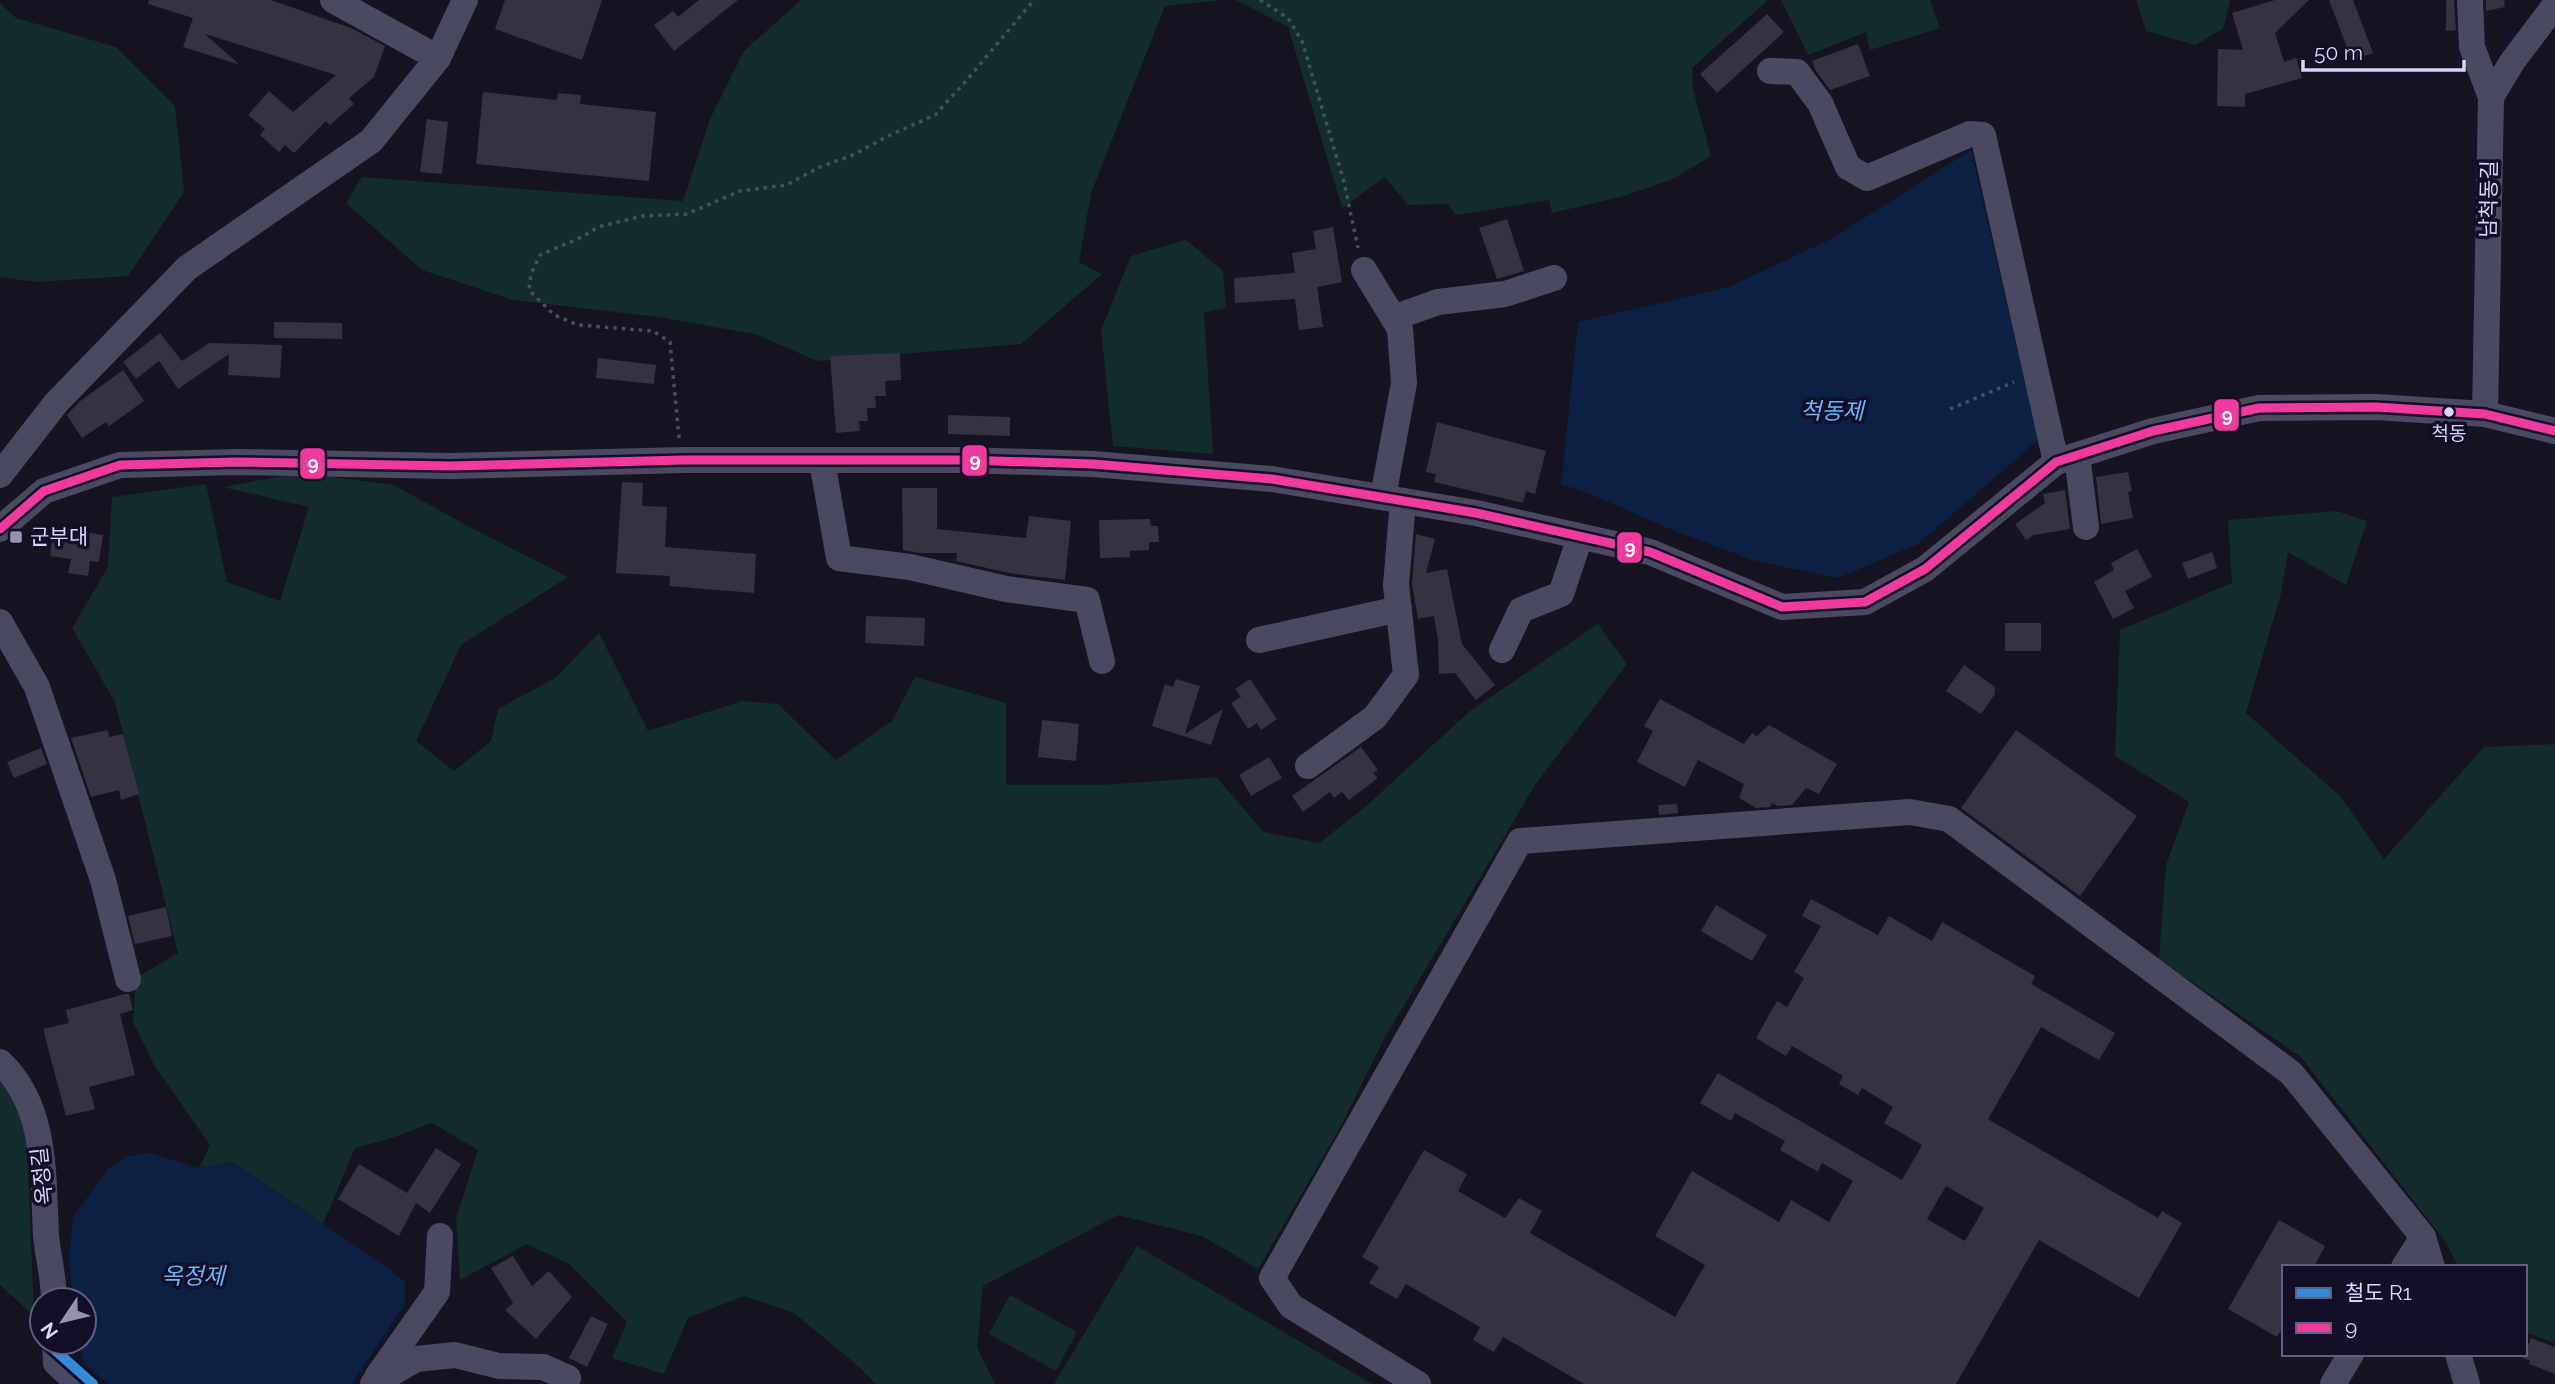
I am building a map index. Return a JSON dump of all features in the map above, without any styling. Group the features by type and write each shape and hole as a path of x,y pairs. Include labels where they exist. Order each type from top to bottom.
{"street":[{"path":"333,0 438,58"},
{"path":"0,475 56,402 187,268 371,141 438,58 465,0"},
{"path":"2470,0 2472,47 2491,97"},
{"name":"남척동길","path":"2485,414 2491,97 2512,62 2555,5"},
{"path":"1770,71 1797,72 1821,103 1848,167 1867,178 1970,134 1983,135 2035,373 2066,459 2086,527"},
{"path":"1308,766 1375,718 1406,675 1396,585 1393,499 1404,383 1400,330 1364,271"},
{"path":"1393,318 1438,302 1505,294 1554,278"},
{"path":"0,529 44,491 120,466 236,462 450,466 684,460 965,460 1093,464 1272,479 1476,513 1650,552 1782,607 1865,602 1925,569 2066,459 2153,431 2259,408 2376,407 2485,414 2555,431"},
{"path":"822,461 839,558 910,567 1006,589 1087,600 1102,661"},
{"path":"1502,650 1521,610 1561,594 1580,537"},
{"path":"1259,640 1399,609"},
{"path":"0,622 37,687 103,880 128,979"},
{"path":"1418,1384 1291,1306 1272,1278 1520,841 1910,813 1949,819 2291,1073 2423,1237 2431,1265"},
{"name":"옥정길","path":"0,1062 13,1075 34,1117 45,1171 47,1237 52,1286"},
{"path":"372,1384 437,1292 440,1236"},
{"path":"2405,1265 2423,1237"},
{"path":"56,1356 56,1363 79,1384"},
{"path":"372,1384 416,1359 455,1356 499,1366 543,1367 568,1378"},
{"path":"2333,1384 2350,1356"},
{"path":"2459,1356 2467,1384"}],"path":[{"path":"684,460 678,433 670,342 653,331 578,324 554,314 529,289 531,274 540,255 598,227 642,216 687,214 740,191 786,186 820,167 853,155 935,115 1034,0"},
{"path":"1261,0 1288,18 1302,41 1345,182 1364,271"},
{"path":"1950,409 2035,373"}],"green space":[{"path":"801,0 1223,0 1165,6 1091,193 1079,262 1102,274 1021,344 817,361 755,334 658,317 513,300 422,270 346,203 362,177 683,201 710,119 744,51"},
{"path":"1236,0 1768,0 1692,68 1693,89 1711,156 1673,179 1624,196 1552,213 1549,200 1456,215 1447,204 1408,205 1385,177 1342,208 1288,27"},
{"path":"1781,0 1930,0 1940,28 1870,50 1866,32 1808,55"},
{"path":"2136,0 2230,0 2223,29 2195,45 2146,31"},
{"path":"0,3 16,18 116,47 175,106 184,192 128,276 36,282 0,277"},
{"path":"1186,240 1223,271 1226,308 1204,312 1213,454 1113,446 1101,330 1131,256"},
{"path":"300,473 394,485 568,577 461,645 416,741 454,771 491,741 498,709 555,678 599,633 648,731 742,701 778,704 836,760 892,721 915,677 1006,703 1006,785 1102,785 1216,777 1264,832 1319,843 1364,808 1470,711 1598,624 1627,664 1535,785 1384,1039 1341,1126 1258,1269 1202,1236 1118,1215 983,1286 977,1347 995,1384 876,1384 794,1313 744,1296 688,1318 664,1374 612,1358 627,1322 569,1264 527,1244 460,1280 456,1218 478,1150 432,1123 355,1148 323,1224 232,1162 199,1168 210,1145 154,1065 133,1022 136,978 178,953 115,702 72,628 108,567 112,497 206,484 227,582 280,601 309,507 222,487"},
{"path":"2337,511 2367,521 2346,585 2288,552 2281,593 2246,713 2341,797 2384,859 2484,747 2555,744 2555,1343 2527,1333 2527,1265 2458,1265 2444,1240 2301,1057 2159,959 2166,865 2189,802 2115,756 2120,630 2232,583 2228,520"},
{"path":"0,1082 8,1087 27,1137 33,1286 28,1286 28,1311 0,1285"},
{"path":"1137,1246 1372,1384 1054,1384"},
{"path":"1010,1295 1077,1332 1056,1371 989,1334"}],"water":[{"name":"척동제","path":"1971,150 2038,440 1918,544 1838,578 1755,561 1561,484 1578,322 1729,287 1833,238"},
{"name":"옥정제","path":"151,1153 199,1168 231,1162 405,1282 405,1304 352,1384 108,1384 83,1362 82,1356 98,1356 98,1286 72,1286 69,1259 73,1217 108,1169 128,1156"}],"building":[{"path":"149,0 271,0 351,28 385,46 374,77 349,98 354,104 330,125 326,121 294,153 285,145 279,152 260,135 265,129 248,115 269,91 293,112 336,75 205,34 240,65 183,47 193,18 148,4"},
{"path":"505,0 602,0 582,60 495,29"},
{"path":"699,0 738,0 674,51 654,25 673,11 678,17"},
{"path":"2275,0 2309,0 2275,33 2284,62 2296,58 2302,78 2245,94 2245,107 2217,106 2218,49 2243,50 2232,13"},
{"path":"2329,0 2353,0 2373,53 2352,61"},
{"path":"2446,0 2454,0 2456,30 2446,31"},
{"path":"2486,0 2504,0 2505,7 2486,11"},
{"path":"1767,14 1784,32 1717,93 1700,74"},
{"path":"1858,44 1870,76 1830,90 1812,61"},
{"path":"483,92 557,100 558,93 581,95 580,104 656,112 649,181 476,164"},
{"path":"427,119 448,122 442,174 420,172"},
{"path":"1507,219 1524,271 1497,279 1479,228"},
{"path":"1333,227 1342,282 1317,287 1323,327 1299,330 1295,299 1235,303 1234,278 1295,273 1292,253 1316,249 1313,231"},
{"path":"274,322 342,323 342,339 274,338"},
{"path":"160,333 182,361 209,343 282,345 280,378 228,375 229,354 178,389 159,361 136,379 123,362"},
{"path":"900,353 901,380 885,381 886,396 875,396 876,408 867,408 868,421 859,421 860,431 836,433 830,356"},
{"path":"598,358 656,365 654,384 596,378"},
{"path":"123,370 144,401 109,426 106,422 82,438 67,415 79,402"},
{"path":"948,415 1010,417 1010,436 948,434"},
{"path":"1437,422 1546,451 1535,494 1526,491 1523,503 1434,482 1436,474 1426,472"},
{"path":"2128,472 2132,491 2128,492 2133,518 2101,524 2096,477"},
{"path":"622,482 643,483 642,506 667,507 665,547 756,554 754,593 669,586 670,576 616,573"},
{"path":"902,488 937,488 937,529 1026,538 1029,516 1071,521 1065,580 1009,573 956,561 957,553 903,550"},
{"path":"2065,490 2070,529 2034,535 2026,540 2015,524 2045,503 2043,494"},
{"path":"1150,519 1151,526 1158,526 1159,542 1149,542 1149,550 1130,551 1130,557 1100,558 1099,520"},
{"path":"54,527 103,535 99,562 90,561 88,576 68,573 71,559 50,556"},
{"path":"1416,534 1435,539 1426,573 1447,569 1462,644 1495,685 1476,700 1455,673 1439,674 1434,616 1418,619 1412,584"},
{"path":"2137,549 2152,577 2125,591 2134,608 2113,619 2094,582 2114,570 2111,563"},
{"path":"2212,552 2217,568 2188,579 2182,563"},
{"path":"866,616 925,618 924,646 865,643"},
{"path":"2005,623 2041,623 2041,651 2005,651"},
{"path":"1964,665 1995,687 1995,694 1981,714 1946,691"},
{"path":"1176,679 1200,686 1185,734 1223,709 1211,745 1152,726 1165,684 1173,687"},
{"path":"1250,679 1277,719 1261,730 1257,723 1248,729 1231,703 1241,697 1235,689"},
{"path":"1660,699 1744,744 1752,733 1757,736 1769,725 1837,764 1819,794 1806,788 1792,805 1778,806 1772,803 1770,807 1756,808 1739,798 1744,784 1698,760 1685,787 1637,762 1653,731 1644,726"},
{"path":"1042,720 1079,724 1076,761 1038,757"},
{"path":"108,730 109,737 123,734 139,794 121,800 119,790 91,797 71,738"},
{"path":"2016,730 2137,816 2080,896 1961,808"},
{"path":"1361,747 1378,770 1373,773 1378,778 1349,800 1342,792 1334,798 1330,792 1303,812 1292,796"},
{"path":"41,748 47,764 14,778 7,762"},
{"path":"1269,757 1282,778 1251,796 1239,775"},
{"path":"1677,804 1678,813 1659,815 1658,805"},
{"path":"1811,899 1878,935 1889,916 1932,941 1942,922 2035,976 2031,984 2115,1033 2099,1060 2041,1027 1988,1119 2158,1218 2162,1211 2182,1223 2139,1298 2039,1240 1956,1384 1584,1384 1503,1337 1494,1352 1473,1340 1480,1327 1406,1284 1397,1299 1369,1283 1379,1267 1362,1257 1424,1150 1467,1174 1458,1191 1505,1218 1519,1198 1542,1211 1530,1233 1675,1317 1705,1265 1655,1236 1692,1171 1779,1222 1791,1200 1829,1222 1853,1181 1822,1163 1818,1172 1780,1150 1785,1141 1735,1113 1731,1121 1700,1103 1718,1073 1902,1180 1922,1145 1884,1123 1893,1107 1862,1088 1858,1095 1839,1084 1843,1076 1792,1046 1786,1056 1756,1038 1777,1001 1787,1007 1804,978 1794,972 1821,926 1802,916","holes":["1946,1186 1984,1208 1965,1241 1927,1219"]},
{"path":"1716,905 1767,935 1752,961 1701,931"},
{"path":"166,907 172,936 135,944 128,916"},
{"path":"129,994 133,1010 120,1014 135,1075 89,1087 95,1109 66,1116 43,1029 69,1023 66,1010"},
{"path":"436,1148 461,1164 430,1213 416,1203 399,1236 338,1199 359,1164 407,1193"},
{"path":"2279,1220 2325,1246 2315,1265 2282,1265 2282,1328 2277,1337 2228,1309"},
{"path":"513,1256 532,1286 549,1271 572,1297 536,1339 505,1310 513,1303 491,1268"},
{"path":"591,1316 608,1324 587,1367 569,1358"},
{"path":"2531,1338 2555,1347 2555,1374 2529,1364 2530,1361 2523,1358 2527,1356"}],"rail line":[{"name":"R1","path":"62,1356 93,1384"}],"transit line":[{"name":"9","path":"0,529 44,491 120,465 236,462 450,466 684,460 965,460 1093,464 1272,479 1476,513 1650,552 1782,607 1865,602 1925,569 2056,462 2153,431 2259,408 2376,407 2485,414 2555,431"}],"place":[{"name":"척동","path":"2449,412"},
{"name":"군부대","path":"16,537"}]}
